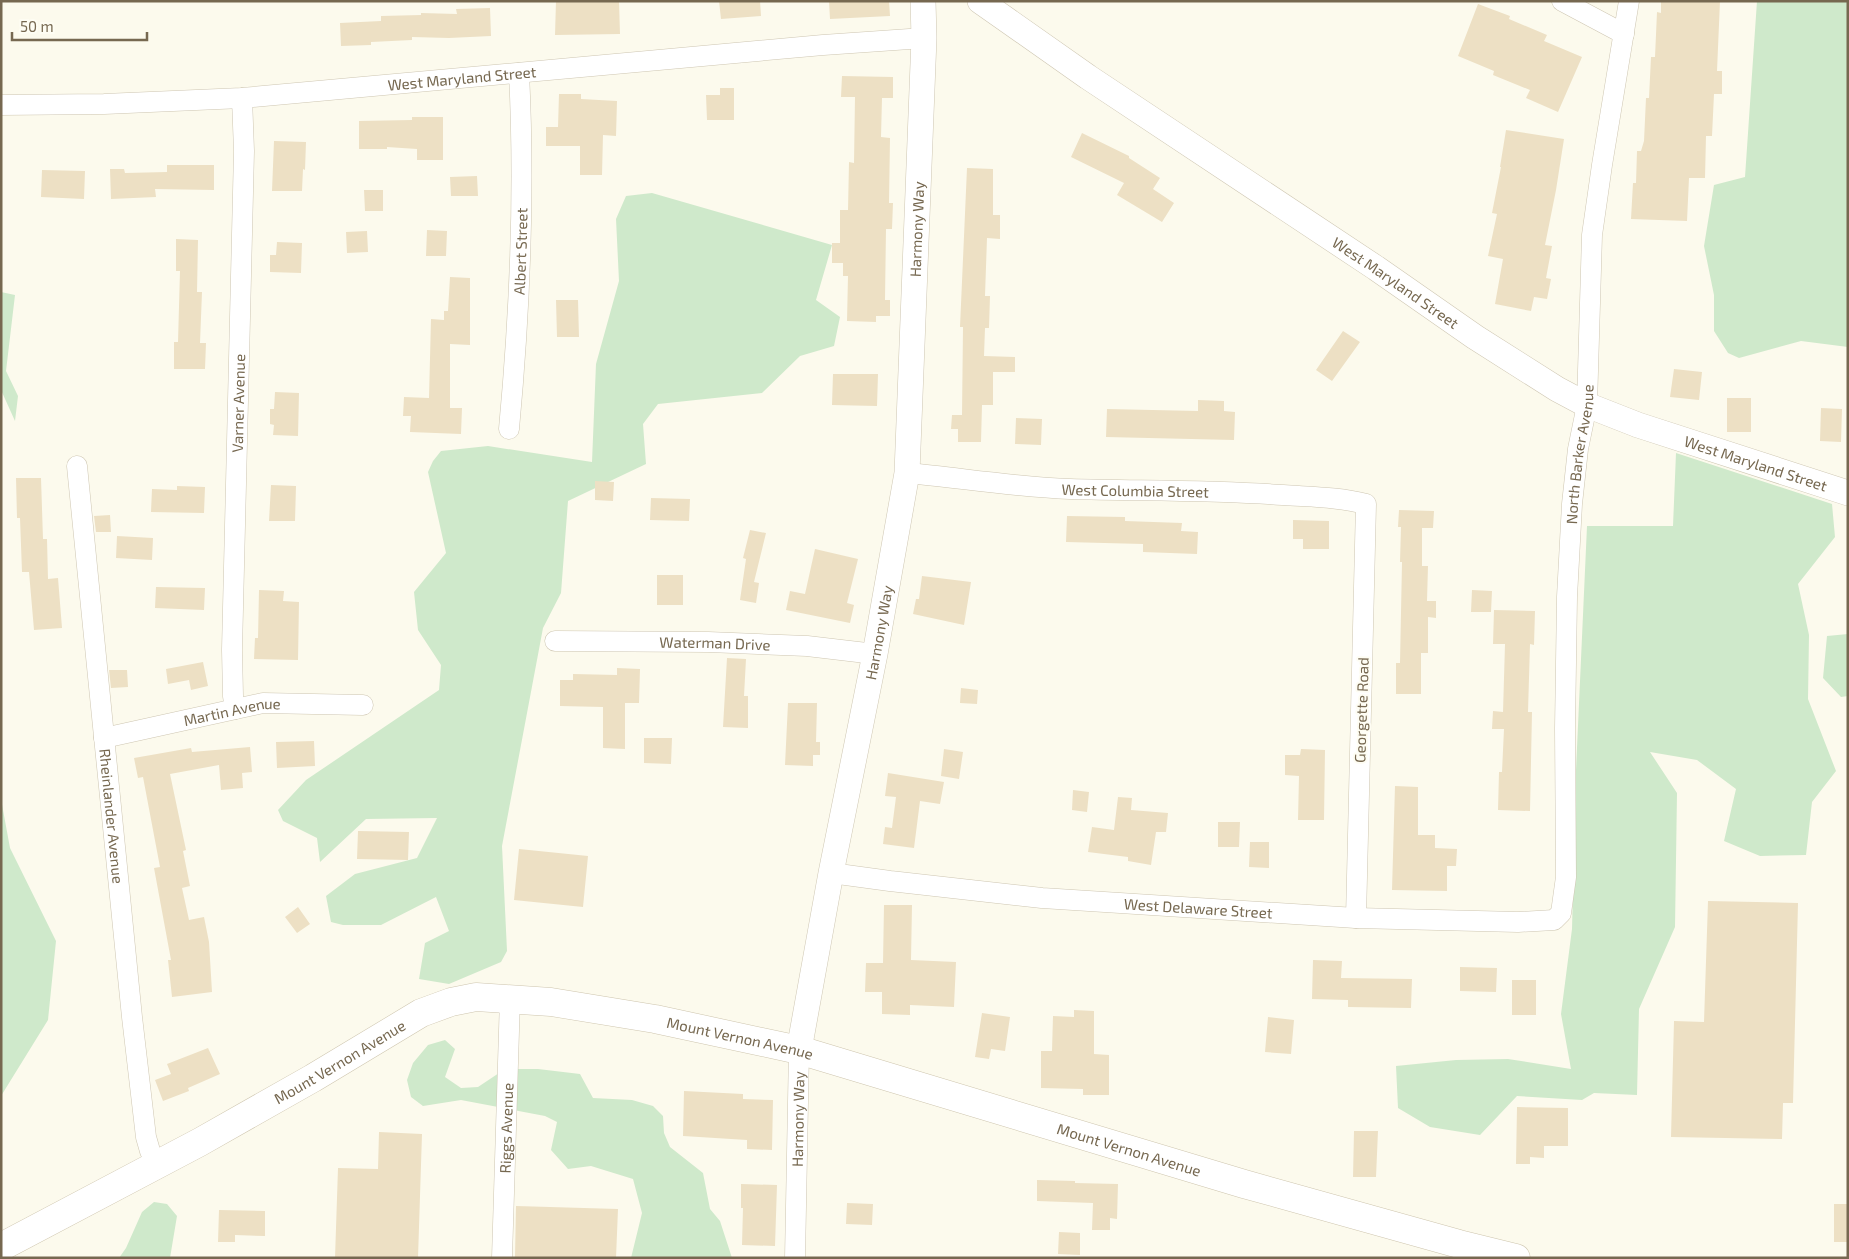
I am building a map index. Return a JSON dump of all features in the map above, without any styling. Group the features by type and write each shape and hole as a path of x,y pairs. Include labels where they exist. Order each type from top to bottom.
{"main road":[{"name":"Mount Vernon Avenue","path":"1,1247 200,1142 305,1083 421,1013 450,1002 476,997 551,1002 655,1019 799,1050 1244,1184 1516,1258"}],"street":[{"name":"Harmony Way","path":"795,1258 799,1050 830,872 874,654 907,473 924,38 923,1"},
{"name":"West Maryland Street","path":"980,1 1034,41 1537,377 1587,405 1638,425 1848,493"},
{"path":"1562,1 1624,34"},
{"name":"North Barker Avenue","path":"1562,910 1566,877 1565,728 1567,597 1572,504 1578,450 1587,405 1592,235 1629,1"},
{"name":"West Maryland Street","path":"1,105 104,104 242,98 824,45 924,38"},
{"name":"Albert Street","path":"509,430 519,290 519,73"},
{"name":"Varner Avenue","path":"235,709 232,696 232,650 244,161 242,98"},
{"name":"Rheinlander Avenue","path":"77,466 132,1017 146,1137 150,1151 157,1164"},
{"name":"West Columbia Street","path":"907,473 1069,489 1132,489 1264,494 1348,500 1364,504"},
{"name":"Georgette Road","path":"1356,918 1366,532 1366,504 1364,504"},
{"name":"Waterman Drive","path":"555,641 807,646 874,654"},
{"name":"Martin Avenue","path":"104,738 263,703 363,705"},
{"name":"West Delaware Street","path":"830,872 890,882 1042,898 1356,918 1546,922 1554,920 1562,913 1562,910"},
{"name":"Riggs Avenue","path":"502,1258 510,998"}],"green space":[{"path":"1757,1 1848,1 1848,347 1801,341 1739,358 1728,353 1714,331 1714,295 1704,246 1714,185 1745,177"},
{"path":"652,193 832,245 816,300 840,317 834,346 800,356 762,393 658,404 643,424 646,464 568,501 561,593 543,628 502,846 507,951 501,962 449,984 419,979 425,943 449,931 436,897 381,925 343,925 331,922 326,896 355,874 417,858 437,818 366,819 320,862 317,838 283,821 278,810 306,780 439,690 441,665 418,630 414,592 446,553 428,472 433,461 441,451 488,446 592,462 596,364 619,281 616,219 626,196"},
{"path":"1,292 15,295 6,371 18,396 15,421 1,390"},
{"path":"1676,453 1832,504 1835,537 1798,584 1809,635 1808,699 1836,771 1812,802 1806,855 1760,856 1724,841 1736,789 1697,760 1650,752 1677,793 1675,927 1639,1009 1637,1095 1594,1093 1582,1100 1517,1096 1480,1135 1430,1127 1398,1108 1396,1066 1456,1060 1508,1059 1571,1069 1561,1014 1572,929 1576,770 1587,526 1673,526"},
{"path":"1848,634 1848,696 1841,697 1823,678 1827,636"},
{"path":"1,799 10,848 56,941 48,1020 1,1096"},
{"path":"445,1040 455,1049 445,1077 461,1088 478,1087 505,1069 538,1069 580,1074 593,1098 632,1100 653,1106 663,1116 664,1133 670,1147 703,1173 710,1209 720,1221 732,1258 631,1258 642,1213 633,1179 591,1166 568,1169 551,1150 557,1122 545,1116 461,1100 423,1106 411,1097 407,1080 413,1063 428,1045"},
{"path":"154,1202 167,1204 177,1216 170,1258 119,1258 126,1248 142,1212"}],"building":[{"path":"556,1 619,1 620,34 555,35"},
{"path":"719,1 760,1 761,16 721,19"},
{"path":"829,1 889,1 890,16 830,19"},
{"path":"1661,1 1720,1 1717,71 1722,71 1722,94 1714,94 1712,136 1706,136 1705,178 1689,178 1687,221 1631,219 1633,183 1636,183 1637,151 1641,151 1644,141 1646,98 1649,98 1651,57 1655,57 1657,12 1661,13"},
{"path":"1478,4 1510,16 1509,19 1547,35 1544,41 1582,57 1558,112 1526,98 1530,90 1493,75 1494,71 1458,56"},
{"path":"490,8 491,36 412,37 412,40 371,42 371,45 341,46 340,23 381,21 381,16 421,15 421,13 457,14 456,9"},
{"path":"842,76 893,77 893,98 882,98 881,137 890,138 889,203 893,203 892,229 886,229 885,300 890,300 890,316 876,316 876,322 847,321 848,276 843,276 843,263 832,263 832,243 840,243 840,210 848,210 849,162 854,163 855,97 841,97"},
{"path":"720,88 734,88 734,120 707,120 706,95 720,95"},
{"path":"559,94 581,94 581,99 617,101 616,136 603,135 602,175 580,175 580,146 546,146 546,127 558,127"},
{"path":"412,117 443,117 443,160 417,160 417,149 387,147 387,149 359,149 359,121 412,120"},
{"path":"1506,130 1564,139 1545,245 1552,246 1546,278 1551,279 1547,299 1534,297 1531,311 1495,304 1503,259 1488,256 1497,214 1492,213"},
{"path":"1082,133 1129,156 1129,158 1160,178 1153,189 1174,203 1162,222 1117,195 1124,183 1071,157"},
{"path":"274,141 306,142 302,191 272,191"},
{"path":"167,165 214,165 214,190 155,189 156,197 111,199 110,169 124,169 125,173 167,172"},
{"path":"967,168 993,169 993,215 1000,215 1000,239 987,238 985,296 990,296 989,328 985,328 984,356 1015,357 1015,372 993,372 993,405 982,405 981,442 958,442 958,429 951,429 952,415 962,415 963,327 960,327"},
{"path":"42,170 85,171 84,199 41,197"},
{"path":"477,176 478,196 451,196 450,177"},
{"path":"364,190 383,190 383,211 365,211"},
{"path":"427,230 447,231 446,256 426,256"},
{"path":"367,231 368,252 347,253 346,232"},
{"path":"176,239 198,240 197,292 202,292 200,343 206,343 205,369 174,369 174,342 178,342 180,271 176,271"},
{"path":"277,242 302,243 301,273 270,272 270,255 276,255"},
{"path":"450,277 470,278 470,345 450,344 450,408 462,408 461,434 410,432 411,416 403,416 404,397 429,398 431,319 444,320 444,311 448,311"},
{"path":"556,300 578,300 579,337 557,337"},
{"path":"1343,331 1360,342 1332,381 1316,370"},
{"path":"1674,369 1702,372 1699,400 1670,397"},
{"path":"833,374 878,374 877,406 832,405"},
{"path":"275,392 299,393 298,436 273,435 274,425 270,424 270,409 274,409"},
{"path":"1727,398 1751,398 1751,432 1727,432"},
{"path":"1198,400 1224,401 1224,411 1235,412 1234,440 1106,437 1107,409 1198,411"},
{"path":"1821,408 1842,409 1841,442 1820,441"},
{"path":"1016,418 1042,419 1041,445 1015,444"},
{"path":"16,478 41,478 43,539 47,539 48,579 58,578 62,628 34,630 29,572 22,572 20,518 17,518"},
{"path":"595,481 614,482 613,501 595,500"},
{"path":"271,485 296,486 295,521 269,521"},
{"path":"177,486 205,487 204,513 151,512 152,489 177,490"},
{"path":"651,498 690,499 689,521 650,520"},
{"path":"1399,510 1434,511 1433,528 1422,528 1422,566 1428,566 1427,601 1436,601 1436,618 1428,617 1428,653 1421,653 1421,694 1396,694 1396,663 1400,663 1402,562 1400,562 1401,527 1398,527"},
{"path":"110,515 111,532 96,532 94,516"},
{"path":"1067,516 1125,517 1125,521 1182,523 1181,531 1198,532 1197,554 1143,552 1143,544 1066,542"},
{"path":"1293,520 1329,521 1329,549 1303,549 1303,539 1293,539"},
{"path":"750,530 766,533 754,582 759,583 756,603 740,600 746,559 743,558"},
{"path":"117,536 153,538 152,560 116,558"},
{"path":"815,549 858,559 847,603 854,605 850,623 786,610 790,591 805,594"},
{"path":"657,575 683,575 683,605 657,605"},
{"path":"922,576 971,582 964,625 913,614 916,599 919,599"},
{"path":"156,587 205,588 204,610 155,608"},
{"path":"259,590 284,591 283,601 299,602 298,660 254,659 255,638 258,638"},
{"path":"1472,590 1492,591 1491,612 1471,612"},
{"path":"1494,610 1535,611 1534,645 1530,644 1528,712 1532,712 1530,811 1498,810 1499,772 1502,772 1504,729 1492,729 1493,711 1503,712 1505,644 1493,644"},
{"path":"727,658 746,659 744,696 748,696 748,728 723,727"},
{"path":"203,662 208,686 191,690 189,680 168,684 166,669"},
{"path":"617,668 640,669 639,703 625,703 625,749 603,748 603,707 560,706 560,680 573,680 573,674 617,675"},
{"path":"109,670 127,670 128,687 111,688"},
{"path":"961,688 978,690 977,704 960,703"},
{"path":"788,703 817,703 816,742 820,742 820,755 813,755 813,766 785,765"},
{"path":"644,738 672,738 671,764 644,763"},
{"path":"314,741 315,766 277,768 276,742"},
{"path":"250,747 252,772 242,773 243,788 221,790 219,765 170,774 186,850 183,851 190,886 182,888 189,920 204,917 209,942 212,992 172,997 168,960 171,960 154,868 160,867 143,777 138,778 134,758 191,748 192,752"},
{"path":"944,749 963,752 959,779 941,776"},
{"path":"1301,749 1325,750 1324,820 1298,820 1299,776 1285,775 1285,755 1300,755"},
{"path":"888,773 944,782 940,804 920,801 914,848 883,844 885,827 892,828 896,797 885,796"},
{"path":"1395,786 1418,787 1418,835 1435,835 1435,848 1457,849 1456,866 1447,866 1447,891 1392,890"},
{"path":"1073,790 1089,792 1087,812 1072,810"},
{"path":"1118,797 1132,798 1131,810 1168,813 1166,832 1156,832 1151,865 1128,861 1128,857 1088,852 1092,827 1114,830"},
{"path":"1218,822 1240,822 1239,847 1218,847"},
{"path":"358,831 409,832 408,860 357,859"},
{"path":"1250,842 1269,842 1269,868 1249,867"},
{"path":"519,849 588,856 583,907 514,900"},
{"path":"1708,901 1798,903 1793,1103 1783,1103 1782,1139 1671,1137 1674,1021 1704,1022"},
{"path":"884,905 912,905 911,960 956,962 954,1007 910,1005 910,1015 882,1014 882,992 865,992 866,963 883,963"},
{"path":"298,907 310,924 297,933 285,917"},
{"path":"1313,960 1342,961 1341,978 1412,979 1411,1008 1348,1007 1348,1000 1312,999"},
{"path":"1460,967 1497,968 1496,992 1460,991"},
{"path":"1512,980 1536,980 1536,1015 1512,1015"},
{"path":"1074,1010 1094,1011 1094,1054 1109,1055 1109,1095 1083,1095 1083,1089 1041,1088 1041,1051 1052,1051 1053,1016 1074,1017"},
{"path":"982,1013 1010,1017 1005,1051 991,1049 989,1059 975,1057"},
{"path":"1268,1017 1294,1020 1291,1054 1265,1052"},
{"path":"208,1048 220,1074 188,1088 189,1091 163,1101 155,1080 171,1074 167,1064"},
{"path":"684,1091 743,1094 743,1099 773,1100 772,1150 747,1149 747,1140 683,1136"},
{"path":"1517,1107 1568,1108 1568,1146 1544,1146 1544,1158 1530,1157 1530,1164 1516,1164"},
{"path":"1354,1131 1378,1131 1376,1177 1353,1177"},
{"path":"379,1132 422,1134 418,1258 335,1258 338,1168 378,1169"},
{"path":"1037,1180 1118,1184 1117,1219 1110,1218 1110,1230 1092,1230 1093,1203 1037,1201"},
{"path":"741,1184 777,1185 775,1246 742,1245 743,1208 741,1208"},
{"path":"847,1203 873,1204 872,1225 846,1224"},
{"path":"1834,1204 1848,1204 1848,1242 1834,1242"},
{"path":"516,1206 618,1209 616,1258 515,1257"},
{"path":"219,1210 265,1211 265,1236 235,1235 235,1242 218,1242"},
{"path":"1059,1232 1080,1233 1080,1255 1058,1254"}]}
